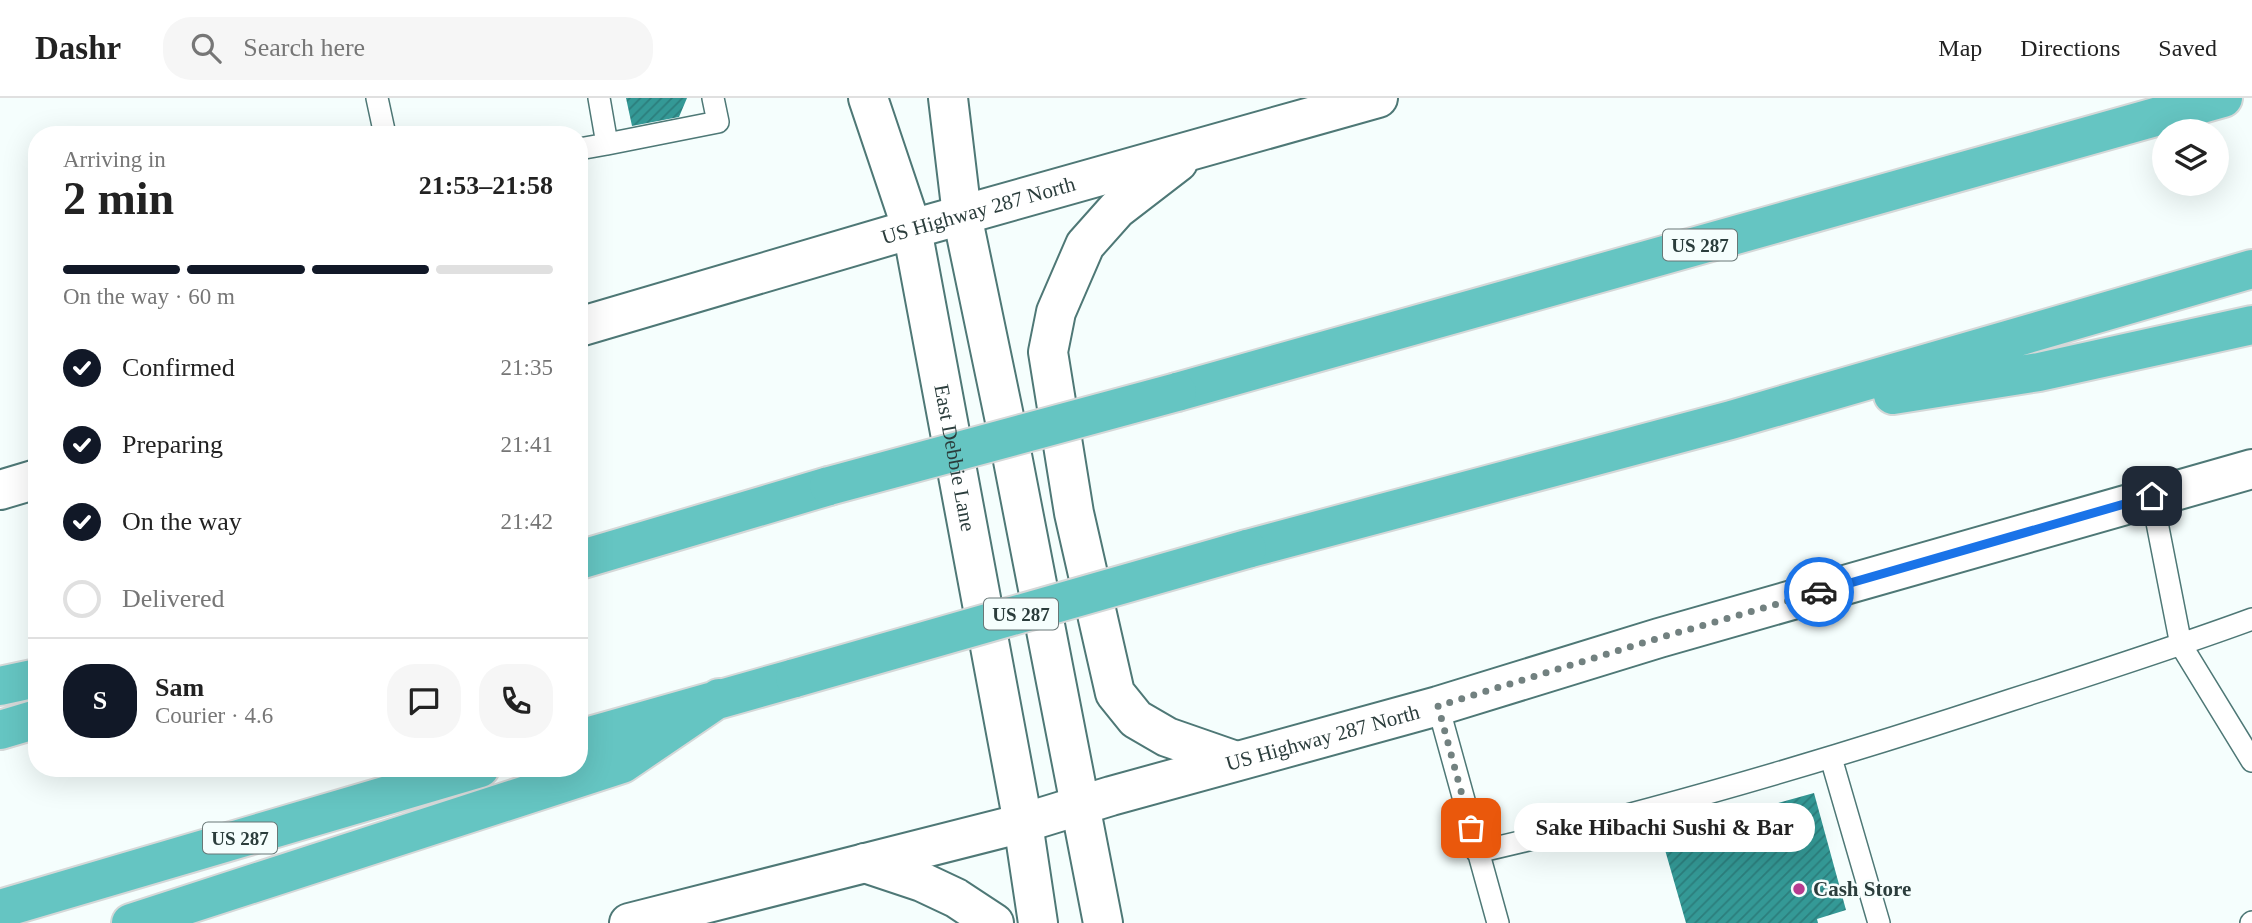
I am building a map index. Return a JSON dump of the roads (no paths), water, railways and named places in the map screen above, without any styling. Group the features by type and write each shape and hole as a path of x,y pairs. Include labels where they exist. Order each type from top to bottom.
{"highway":[{"name":"US 287","path":"588,557 829,486 1177,393 2223,98"},
{"name":"US 287","path":"588,736 1247,549 1731,420 2252,268"},
{"path":"1731,420 2039,372 2252,325"},
{"path":"0,686 28,680"},
{"path":"588,775 622,764 719,698"},
{"path":"0,730 28,722"},
{"name":"US 287","path":"0,909 449,777"},
{"path":"131,923 582,777"}],"main road":[{"name":"East Debbie Lane","path":"868,98 912,229 1023,822 1038,923"},
{"path":"948,98 962,215 1103,923"},
{"name":"US Highway 287 North","path":"588,324 1362,100"},
{"path":"1193,150 1117,209 1085,245 1056,312 1048,352 1074,513 1115,693 1136,719 1167,737 1236,761"},
{"name":"US Highway 287 North","path":"629,923 1023,822 1438,706 1672,634 2252,469"},
{"path":"0,489 28,481"},
{"path":"865,863 956,898 994,923"}],"lane":[{"path":"377,98 383,126"},
{"path":"599,98 607,144"},
{"path":"588,147 718,122 713,98"},
{"path":"2152,496 2181,645 2252,761"},
{"path":"1477,852 1584,828 1831,758 2181,645 2252,618"},
{"path":"1438,706 1498,923"},
{"path":"1831,758 1879,923"}],"place":[{"name":"Sake Hibachi Sushi & Bar","path":"1471,828"},
{"name":"Cash Store","path":"1799,889"}]}
